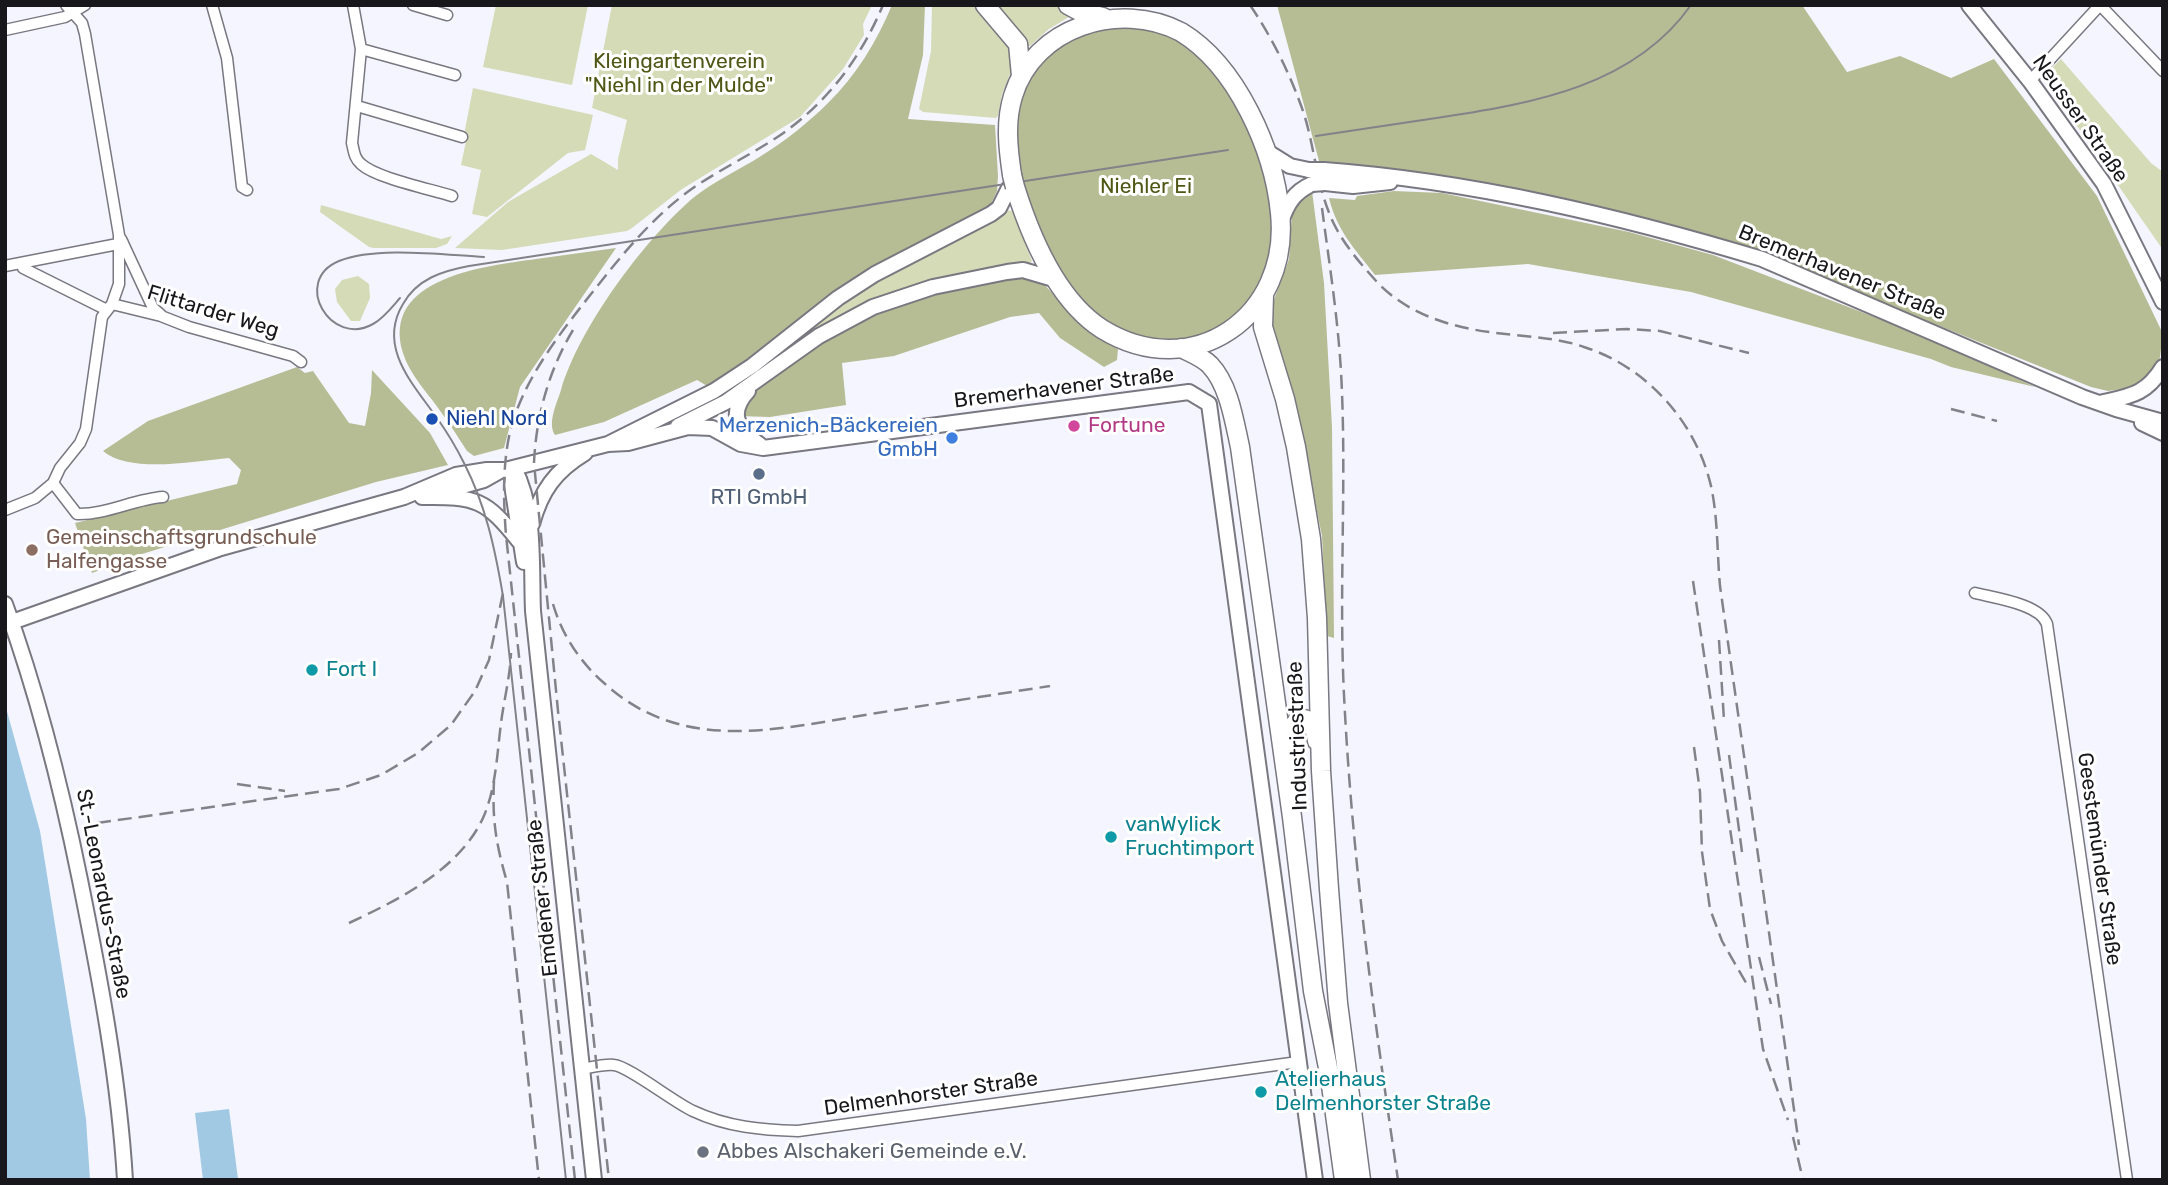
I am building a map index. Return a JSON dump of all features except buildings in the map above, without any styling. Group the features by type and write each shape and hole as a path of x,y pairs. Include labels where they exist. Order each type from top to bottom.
{"highway":[{"path":"985,5 1018,44 1021,76"},
{"path":"1068,5 1081,12 1164,23 1180,32 1203,50 1239,95 1266,150 1277,188 1281,223 1280,254 1267,290 1244,320 1204,343 1181,348 1163,348 1128,342 1101,328 1087,316 1057,280 1036,245 1012,183 1008,123 1012,99 1021,76 1040,51 1062,33 1116,17"},
{"name":"Industriestraße","path":"1267,290 1263,327 1285,399 1296,447 1311,539 1317,618 1321,771 1338,1003 1361,1180"},
{"name":"Industriestraße","path":"1181,348 1204,360 1215,371 1235,425 1245,479 1313,991 1330,1078 1344,1180"},
{"path":"1284,769 1290,729 1299,719 1306,719 1315,730 1321,771"}],"street":[{"path":"5,30 65,17 70,9 85,5"},
{"path":"212,5 227,58 242,187 247,190"},
{"path":"353,5 361,49 352,143 354,155 360,163 379,174 452,196"},
{"path":"412,5 447,15"},
{"name":"Neusser Straße","path":"1969,5 2030,81 2104,184 2163,302"},
{"path":"2030,81 2100,5 2163,71"},
{"path":"5,510 35,498 52,483 80,443 86,429 102,317 119,284 121,241 85,34 82,23 70,9"},
{"path":"361,49 455,75"},
{"path":"357,106 462,137"},
{"name":"Bremerhavener Straße","path":"1266,150 1290,166 1317,177 1373,185 1412,180 1458,186 1628,222 1762,259 2099,403 2163,422"},
{"path":"1281,223 1289,202 1317,177"},
{"path":"603,445 714,391 752,366 838,298 875,274 991,214 999,208 1012,183"},
{"path":"5,266 121,241"},
{"path":"121,241 153,308 161,316"},
{"name":"Flittarder Weg","path":"22,262 23,268 109,307 161,316 189,327 293,356 301,362"},
{"path":"666,432 757,382 796,352 843,322 902,296 1023,270 1057,280"},
{"path":"2099,403 2134,395 2154,383 2163,368"},
{"path":"757,382 739,402 737,419 747,435 763,448"},
{"path":"712,428 703,416 714,391"},
{"name":"Bremerhavener Straße","path":"712,428 741,444 763,448 1189,392 1209,404 1214,436"},
{"path":"2116,409 2163,433"},
{"path":"12,622 221,548 404,497 456,475 507,469 688,427 712,428"},
{"name":"Industriestraße","path":"1214,436 1315,1180"},
{"name":"Emdener Straße","path":"525,537 552,478 572,462 603,445"},
{"path":"422,497 484,480 507,469"},
{"name":"Emdener Straße","path":"507,469 525,537 594,1180"},
{"path":"52,483 77,514 90,515 145,498 163,497"},
{"path":"404,497 481,502 525,537"},
{"name":"Geestemünder Straße","path":"1975,593 2039,611 2047,624 2127,1180"},
{"name":"St.-Leonardus-Straße","path":"5,604 40,709 67,816 94,946 111,1048 125,1180"},
{"name":"Delmenhorster Straße","path":"582,1069 616,1065 625,1068 692,1111 726,1124 761,1130 799,1131 1298,1062"}],"green space":[{"path":"496,5 588,5 572,85 483,67"},
{"name":"Kleingartenverein \"Niehl in der Mulde\"","path":"612,5 872,5 863,24 864,35 843,69 800,117 682,189 627,231 502,250 455,248 508,202 591,154 618,170 627,120 592,108"},
{"path":"892,5 925,5 923,55 908,119 995,125 998,176 997,191 991,204 709,387 697,380 604,422 555,435 552,425 554,413 570,366 598,313 634,261 693,198 779,144 828,103 865,57"},
{"path":"932,5 974,5 1009,41 1013,67 996,118 923,112 919,109 931,51"},
{"path":"990,5 1059,5 1069,17 1049,29 1030,46 1026,46"},
{"path":"1277,5 1802,5 1847,72 1900,56 1951,78 1994,59 2097,196 2163,334 2159,364 2136,387 2108,391 2091,387 1798,269 1504,190 1440,176 1319,161"},
{"name":"Niehler Ei","path":"1129,21 1189,44 1231,93 1260,151 1276,231 1258,293 1216,332 1166,344 1115,331 1083,305 1037,235 1020,172 1015,130 1026,77 1064,38"},
{"path":"2061,59 2151,163 2163,172 2163,250 2043,77"},
{"path":"473,88 593,115 585,150 568,153 487,217 472,214 481,170 461,165"},
{"path":"1312,191 1324,283 1332,427 1334,638 1327,636 1322,536 1304,448 1270,323 1272,305 1289,259 1292,213 1301,198"},
{"path":"1394,191 1442,193 1629,232 1713,255 1937,341 2035,387 1951,367 1931,359 1691,292 1528,264 1375,275 1342,230 1329,198 1355,200 1357,196"},
{"path":"321,205 441,239 452,236 447,244 436,248 369,247 320,212"},
{"path":"1007,210 1012,211 1032,261 1030,264 1018,264 721,399 719,397 752,376 862,288 993,220"},
{"path":"616,248 520,387 504,448 474,456 467,451 406,361 400,327 407,307 422,292 442,280 466,272 515,262"},
{"path":"358,276 369,284 370,298 360,321 351,321 337,302 335,289 342,280"},
{"path":"1022,276 1042,282 1084,328 1118,349 1117,360 1104,367 1060,338 1039,313 1010,317 894,356 842,363 846,405 770,417 739,416 749,394 812,347 862,317 927,294"},
{"path":"297,367 305,373 313,371 349,423 365,426 372,370 430,433 448,465 376,482 142,554 92,573 75,523 237,484 241,470 229,458 146,464 115,458 103,451 148,421"}],"water":[{"path":"5,704 40,831 86,1119 90,1180 5,1180"},
{"path":"229,1109 238,1179 203,1180 195,1113"}],"tram line":[{"path":"1316,136 1512,105 1580,86 1641,55 1668,32 1691,5"},
{"path":"566,1180 500,579 489,528 472,479 448,434 409,378 396,350 396,320 403,304 423,282 469,266 1228,150"},
{"path":"400,298 373,324 358,329 343,327 331,320 322,309 318,283 325,270 354,256 410,253 484,257"}],"railway":[{"path":"575,1180 506,535 504,474 511,429 522,398 548,351 626,251 678,199 779,136 812,109 853,61 883,5"},
{"path":"1250,5 1274,44 1299,100 1308,127 1323,196 1333,222 1347,246 1377,282 1407,306 1441,321 1478,330 1567,342 1607,356 1628,368 1666,400 1694,440 1704,462 1713,498 1720,586 1799,1145"},
{"path":"1322,208 1341,370 1343,657 1352,817 1365,938 1398,1180"},
{"path":"1553,333 1627,329 1660,331 1749,353"},
{"path":"573,330 557,361 545,394 534,463 609,1180"},
{"path":"1951,409 1997,421"},
{"path":"1693,581 1763,1049 1788,1120"},
{"path":"97,823 339,789 381,775 418,753 451,725 475,691 489,660 504,588"},
{"path":"553,604 573,647 604,683 635,706 667,721 700,729 734,731 805,725 1050,686"},
{"path":"1719,640 1724,720"},
{"path":"349,923 407,893 443,868 459,853 483,818 493,783 511,653"},
{"path":"1694,747 1700,792 1702,852 1710,909 1722,941 1749,988"},
{"path":"1729,755 1742,852"},
{"path":"494,781 496,832 507,882 539,1180"},
{"path":"237,784 285,791"},
{"path":"1759,957 1771,1004"},
{"path":"1793,1137 1803,1180"}],"place":[{"name":"Niehl Nord","path":"432,419"},
{"name":"Fortune","path":"1074,426"},
{"name":"Merzenich-Bäckereien GmbH","path":"952,438"},
{"name":"RTI GmbH","path":"759,474"},
{"name":"Gemeinschaftsgrundschule Halfengasse","path":"32,550"},
{"name":"Fort I","path":"312,670"},
{"name":"vanWylick Fruchtimport","path":"1111,837"},
{"name":"Atelierhaus Delmenhorster Straße","path":"1261,1092"},
{"name":"Abbes Alschakeri Gemeinde e.V.","path":"703,1152"}]}
